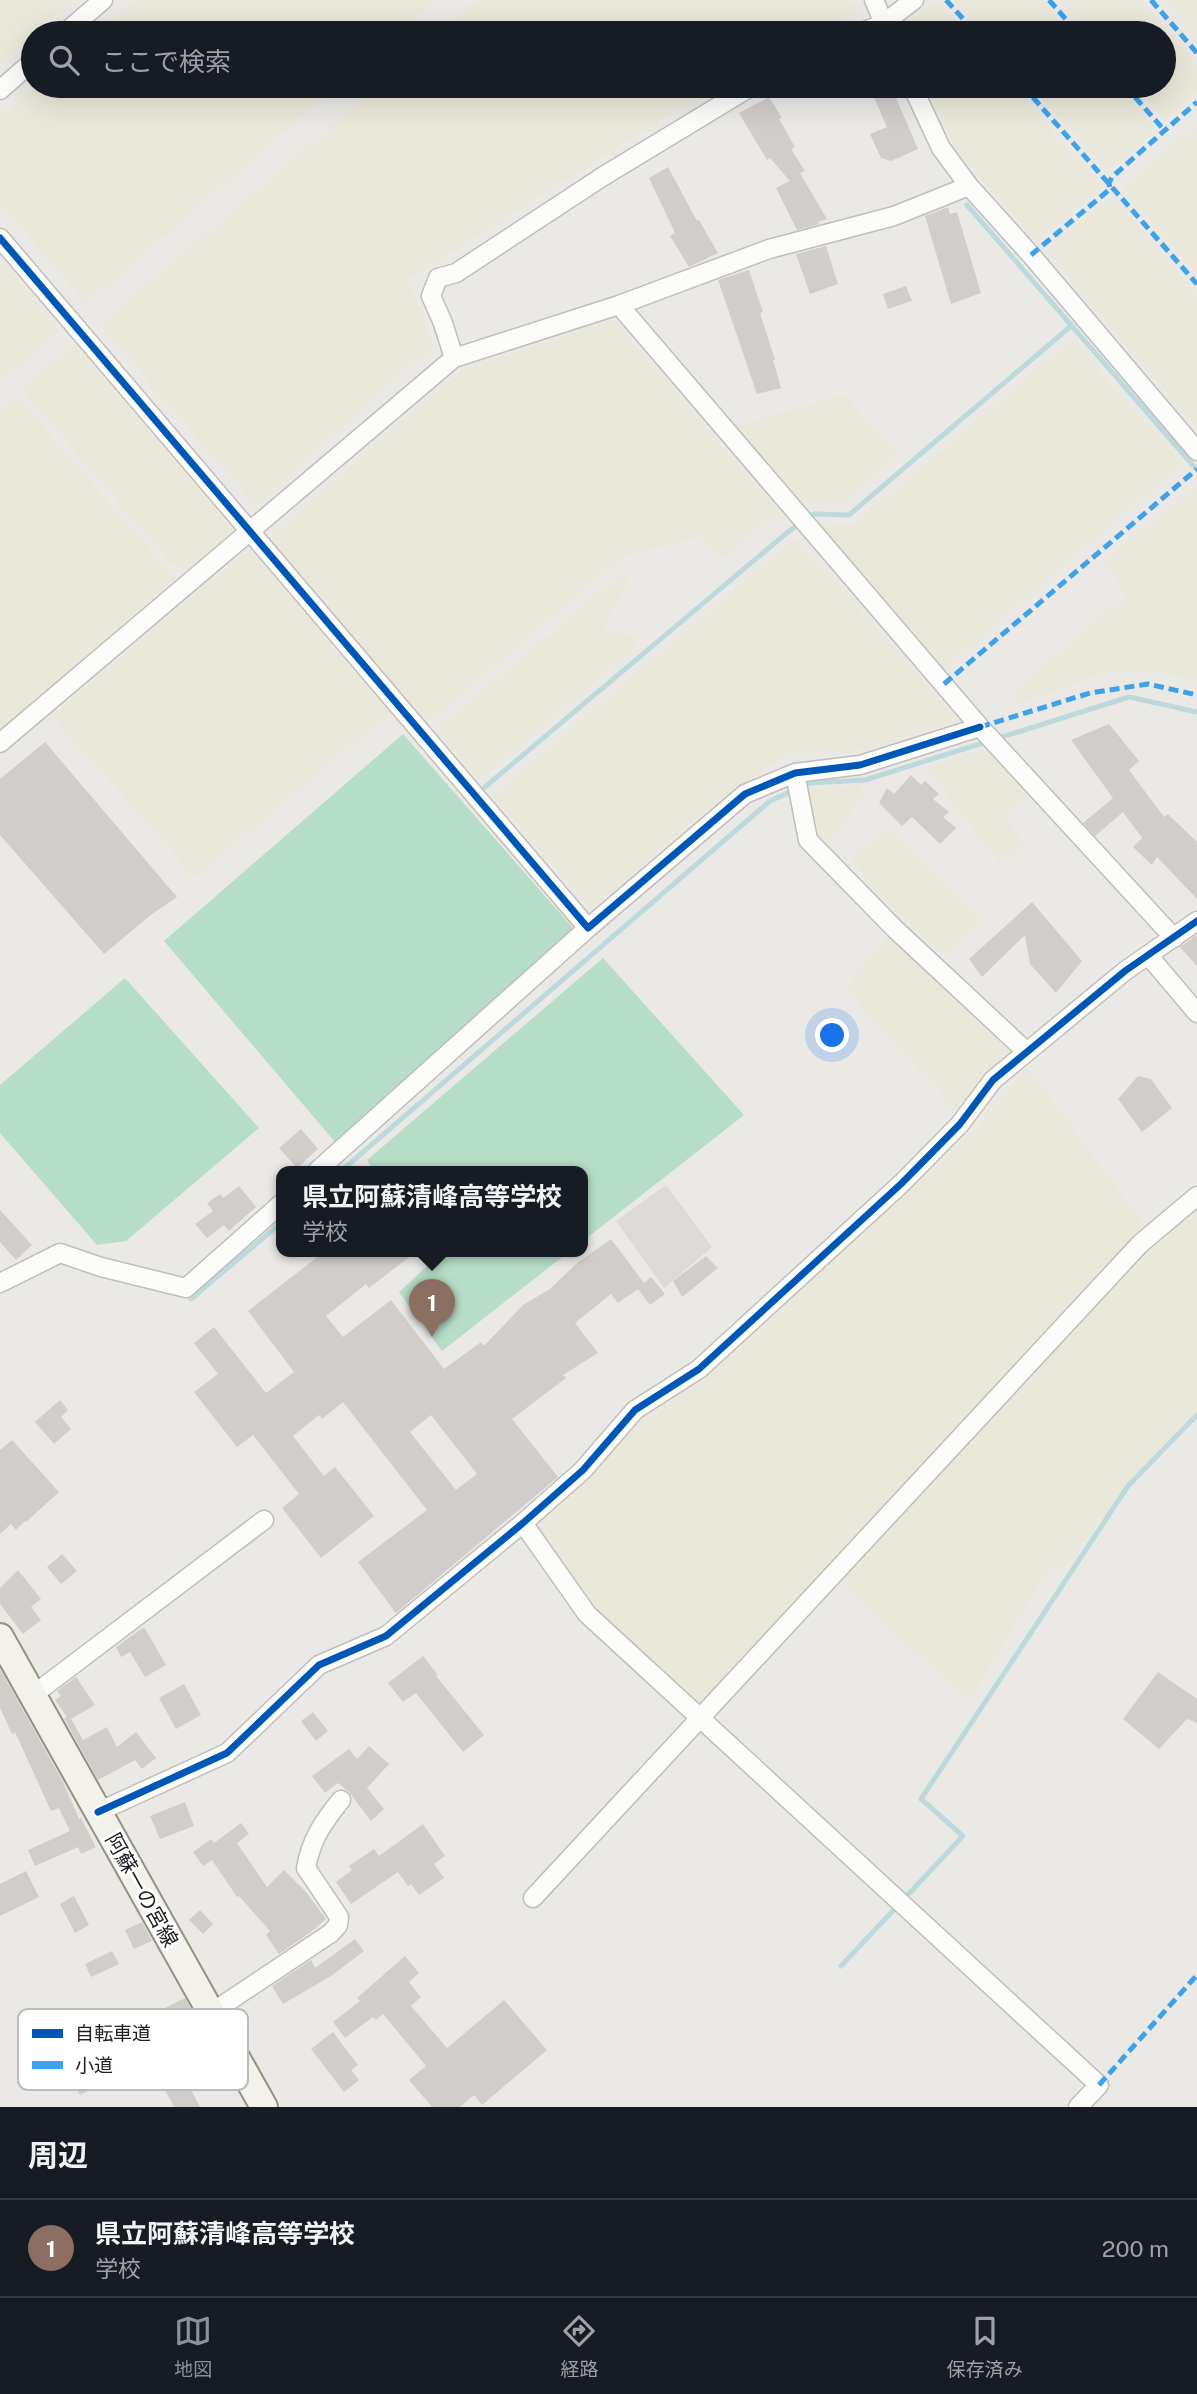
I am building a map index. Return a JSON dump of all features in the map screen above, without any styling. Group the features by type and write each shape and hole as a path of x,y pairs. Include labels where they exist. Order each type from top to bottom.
{"main road":[{"name":"阿蘇一の宮線","path":"0,1637 209,2009"},
{"name":"阿蘇一の宮線","path":"248,2080 262,2106"}],"street":[{"path":"79,21 103,0"},
{"path":"874,0 883,21"},
{"path":"894,21 914,0"},
{"path":"0,90 21,72"},
{"path":"454,358 431,296 438,278 456,273 602,177 732,98"},
{"path":"918,98 941,148 969,186 1197,451"},
{"path":"0,743 454,358 619,305 769,249 894,216 969,186"},
{"path":"0,237 588,928"},
{"path":"619,305 980,727 1174,939"},
{"path":"323,1166 588,928 745,794 795,773 860,765 980,727"},
{"path":"795,773 808,840 895,929 1027,1052"},
{"path":"99,1812 227,1753 319,1665 386,1636 583,1470 635,1410 699,1369 902,1183 960,1124 993,1080 1125,971 1197,921"},
{"path":"1148,956 1197,1013"},
{"path":"533,1898 1140,1244 1197,1196"},
{"path":"0,1283 60,1253 101,1267 187,1288 276,1208"},
{"path":"33,1695 264,1520"},
{"path":"523,1523 587,1614 1099,2085 1078,2107"},
{"path":"217,2009 331,1933 338,1925 339,1917 306,1868 309,1849 321,1825 341,1800"}],"shaded area":[{"path":"0,0 72,0 48,21 21,21 21,45 0,63"},
{"path":"136,0 436,0 411,21 112,21"},
{"path":"479,0 852,0 858,12 839,21 454,21"},
{"path":"936,0 954,21 910,21"},
{"path":"954,0 1041,0 1060,21 973,21"},
{"path":"1059,0 1141,0 1159,21 1077,21"},
{"path":"1164,0 1197,0 1197,38"},
{"path":"1176,41 1197,65 1197,91 1165,120 1146,98 1176,98"},
{"path":"22,98 323,98 86,304 0,203 0,117"},
{"path":"365,98 696,98 408,279 433,345 255,505 100,325"},
{"path":"933,98 1022,98 1101,187 1036,242 954,146"},
{"path":"1043,98 1129,98 1156,128 1108,170"},
{"path":"1197,125 1197,274 1123,188"},
{"path":"1113,196 1197,295 1197,427 1047,251"},
{"path":"0,261 60,330 0,382"},
{"path":"612,320 778,512 723,558 700,537 622,556 427,723 269,538 461,371"},
{"path":"1071,340 1182,463 944,669 821,526 854,525"},
{"path":"75,344 234,531 184,572 181,567 172,565 21,388"},
{"path":"844,395 898,454 842,504 795,502 737,426"},
{"path":"18,398 175,578 0,732 0,413"},
{"path":"1197,486 1197,682 1156,670 1103,673 1021,704 1012,693 1127,595 1103,561"},
{"path":"795,538 951,713 951,723 868,749 786,754 686,827 592,909 492,796"},
{"path":"249,548 389,712 195,878 52,715"},
{"path":"617,578 630,578 602,630 638,637 631,651 479,780 436,730"},
{"path":"991,749 1030,795 1004,817 1024,842 999,864 926,767"},
{"path":"860,785 864,794 826,848 816,835 805,790"},
{"path":"887,827 982,921 946,956 893,907 851,859"},
{"path":"895,929 1018,1044 965,1118 888,1038 846,987"},
{"path":"1029,1069 1151,1234 951,1451 1197,1206 1197,1411 1128,1486 1059,1573 938,1464 1049,1567 968,1702 834,1574 699,1719 581,1607 529,1517 635,1410 684,1379 900,1200 974,1131"},
{"path":"666,1185 712,1247 664,1288 616,1221"}],"green space":[{"path":"403,734 574,929 335,1142 164,941"},
{"path":"603,958 744,1115 588,1237 588,1166 371,1166 367,1160"},
{"path":"125,978 259,1128 126,1241 97,1245 0,1133 0,1085"},
{"path":"437,1257 562,1257 442,1351 399,1292"}],"building":[{"path":"770,98 795,147 791,149 805,171 800,173 827,219 797,230 776,188 790,181 770,158 767,160 739,113"},
{"path":"874,98 896,98 918,149 891,161 881,158 870,134 887,127"},
{"path":"668,167 718,253 689,267 670,236 675,233 649,178"},
{"path":"948,207 950,214 957,212 981,293 951,304 925,216"},
{"path":"826,246 838,284 810,294 796,254"},
{"path":"749,270 763,312 760,313 781,388 757,394 718,280"},
{"path":"906,286 912,301 888,309 883,294"},
{"path":"1109,724 1139,761 1129,770 1164,817 1168,814 1197,842 1197,899 1157,857 1152,865 1133,847 1142,838 1123,812 1095,836 1083,823 1113,798 1071,740"},
{"path":"45,742 177,897 104,954 0,835 0,779"},
{"path":"911,775 921,785 925,781 939,794 933,799 949,812 943,817 956,828 940,844 912,817 902,826 879,803 887,788 894,794"},
{"path":"1032,902 1082,961 1056,993 1030,964 1025,935 982,977 969,959"},
{"path":"1197,935 1197,966 1180,947"},
{"path":"1138,1076 1151,1079 1172,1108 1142,1132 1118,1099"},
{"path":"301,1129 318,1149 299,1166 295,1166 279,1148"},
{"path":"239,1186 256,1207 229,1231 224,1225 207,1238 195,1224 213,1211 207,1203 220,1194 223,1198"},
{"path":"0,1210 32,1245 16,1260 0,1242"},
{"path":"611,1239 644,1283 651,1277 665,1294 650,1305 638,1289 618,1303 611,1294 575,1323 598,1353 563,1375 566,1378 512,1419 558,1477 396,1613 358,1562 427,1510 343,1402 322,1419 319,1415 293,1436 324,1476 335,1467 374,1516 321,1558 282,1508 299,1494 253,1435 237,1447 194,1392 218,1374 194,1343 214,1327 266,1393 294,1372 248,1311 317,1257 409,1257 369,1288 366,1284 326,1316 343,1337 391,1300 444,1369 481,1342 484,1346 523,1305 550,1289 577,1263","holes":["431,1415 477,1474 456,1490 410,1432"]},
{"path":"706,1256 718,1268 682,1297 673,1281"},
{"path":"60,1400 68,1410 61,1417 71,1429 54,1444 35,1422"},
{"path":"12,1440 59,1492 16,1530 11,1524 0,1534 0,1450"},
{"path":"62,1554 77,1571 61,1584 47,1567"},
{"path":"18,1570 41,1599 31,1607 41,1620 23,1634 0,1604 0,1588"},
{"path":"144,1627 166,1665 145,1677 130,1652 121,1657 116,1647"},
{"path":"423,1656 484,1735 463,1752 416,1693 403,1702 388,1683"},
{"path":"0,1669 96,1847 81,1854 78,1847 35,1866 28,1850 70,1831 59,1808 51,1811 15,1732 12,1734 0,1708"},
{"path":"1158,1672 1197,1699 1197,1723 1187,1719 1159,1749 1123,1719"},
{"path":"76,1677 95,1705 71,1719 83,1740 107,1727 117,1747 136,1732 156,1758 142,1769 135,1760 98,1780 64,1718 67,1717 55,1700 61,1696 57,1691"},
{"path":"184,1684 201,1715 176,1729 159,1698"},
{"path":"313,1712 328,1731 316,1741 301,1721"},
{"path":"369,1746 389,1764 367,1788 384,1809 371,1821 349,1792 338,1783 325,1793 312,1776 349,1749 357,1759"},
{"path":"185,1802 194,1826 160,1839 150,1816"},
{"path":"241,1823 249,1834 237,1843 267,1887 284,1870 306,1892 326,1919 279,1954 266,1935 270,1931 239,1896 237,1897 212,1860 203,1866 193,1852 211,1839 214,1843"},
{"path":"423,1824 445,1856 434,1864 444,1878 419,1895 398,1872 351,1904 336,1882 352,1870 349,1866 374,1849 379,1856"},
{"path":"26,1871 39,1897 0,1916 0,1884"},
{"path":"74,1896 89,1925 75,1933 60,1904"},
{"path":"200,1910 213,1924 203,1934 189,1920"},
{"path":"142,1922 152,1941 134,1949 125,1930"},
{"path":"355,1939 364,1951 331,1976 283,2004 272,1986 311,1960 315,1968"},
{"path":"112,1951 119,1964 91,1977 85,1964"},
{"path":"405,1956 419,1973 409,1982 421,1997 411,2006 447,2048 504,2000 547,2050 482,2105 474,2095 460,2107 432,2107 409,2080 426,2066 383,2014 376,2020 373,2017 345,2038 333,2022 360,2001 357,1998"},
{"path":"185,1998 191,2009 163,2009"},
{"path":"333,2032 358,2065 351,2070 359,2080 344,2092 311,2049"},
{"path":"77,2090 90,2090 80,2095"},
{"path":"165,2090 191,2090 200,2107 174,2107"}],"waterway":[{"path":"967,205 1197,470"},
{"path":"485,787 789,531 814,514 849,515 1071,326"},
{"path":"347,1166 770,801 810,783 865,780 1129,697 1197,712"},
{"path":"191,1299 276,1227"},
{"path":"841,1966 963,1836 921,1799 1128,1486 1197,1415"}],"marked path":[{"path":"946,0 965,21"},
{"path":"1049,0 1067,21"},
{"path":"1151,0 1169,21"},
{"path":"1176,29 1197,53"},
{"path":"1034,98 1197,284"},
{"path":"1136,98 1165,131"},
{"path":"1031,255 1110,189 1112,177 1197,102"},
{"path":"944,684 1197,469"},
{"path":"980,727 1090,693 1148,684 1197,695"},
{"path":"1099,2085 1197,1975"}],"cycle path":[{"path":"0,238 588,928 745,794 795,773 860,765 980,727"},
{"path":"98,1812 227,1753 319,1665 386,1636 583,1470 635,1410 699,1369 902,1183 960,1124 993,1080 1125,971 1197,921"}],"place":[{"name":"県立阿蘇清峰高等学校","path":"432,1337"}]}
